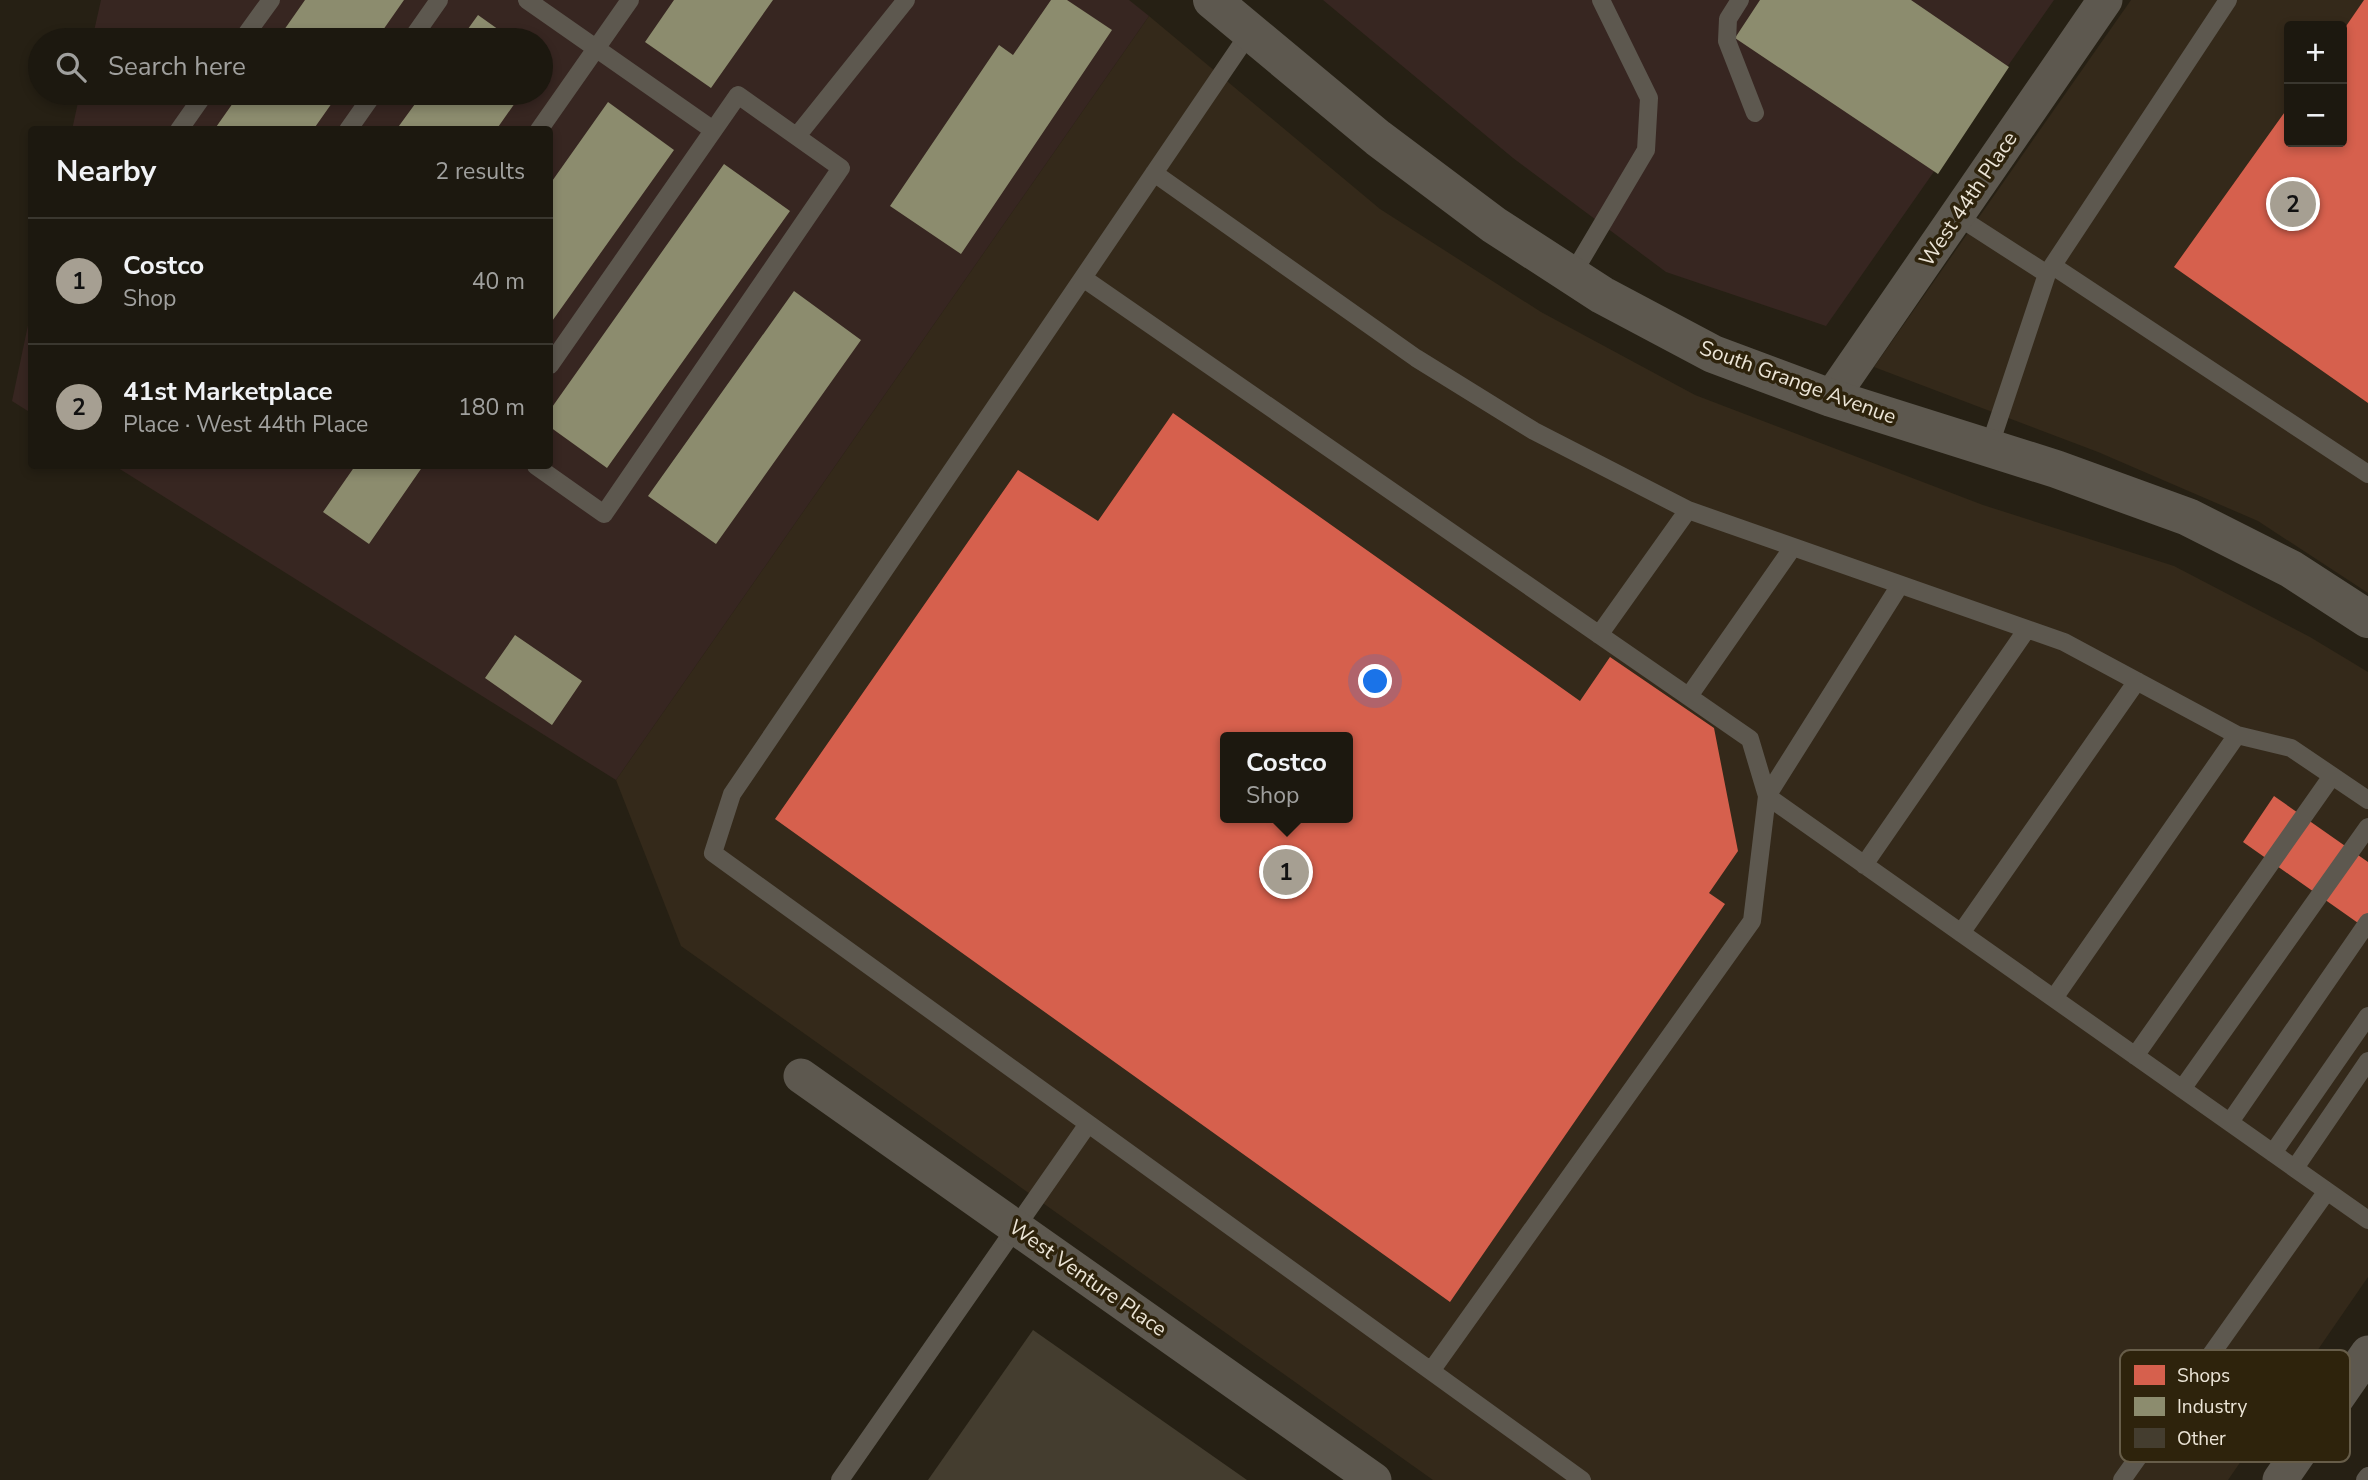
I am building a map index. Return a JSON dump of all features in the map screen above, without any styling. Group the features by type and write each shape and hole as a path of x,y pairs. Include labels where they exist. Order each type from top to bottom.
{"street":[{"name":"South Grange Avenue","path":"1212,0 1378,138 1494,225 1572,275 1713,354 1831,398 1989,448 2188,517 2291,569 2368,620"},
{"name":"West 44th Place","path":"1831,398 2105,0"},
{"name":"West Venture Place","path":"802,1076 1374,1480"},
{"path":"2350,1379 2368,1353"},
{"path":"2280,1480 2292,1462"}],"lane":[{"path":"251,28 271,0"},
{"path":"419,28 439,0"},
{"path":"527,0 713,130"},
{"path":"542,126 630,0"},
{"path":"796,136 906,0"},
{"path":"1572,275 1646,150 1649,98 1601,0"},
{"path":"1740,0 1728,19 1727,41 1755,113"},
{"path":"1989,448 2050,270 2228,0"},
{"path":"1250,32 733,794 713,853 1582,1480"},
{"path":"540,469 604,514 841,168 738,95 553,361"},
{"path":"182,126 197,105"},
{"path":"351,126 366,105"},
{"path":"1154,173 1416,358 1534,430 1688,510 2064,642 2237,735 2291,748 2368,800"},
{"path":"1957,216 2050,270 2368,474"},
{"path":"1083,278 1750,739 1767,796 1752,921 1431,1371"},
{"path":"1599,635 1688,510"},
{"path":"1689,696 1793,547"},
{"path":"1767,796 1900,585"},
{"path":"1864,865 2027,629"},
{"path":"1961,933 2137,681"},
{"path":"2054,998 2237,735"},
{"path":"2135,1056 2332,776"},
{"path":"1767,796 2368,1220"},
{"path":"2182,1089 2368,827"},
{"path":"2230,1122 2368,922"},
{"path":"2273,1153 2368,1016"},
{"path":"2295,1168 2368,1061"},
{"path":"840,1480 1088,1124"},
{"path":"2215,1350 2328,1191"},
{"path":"2122,1480 2135,1462"}],"shaded area":[{"path":"101,0 1129,0 1149,16 616,780 120,469 553,469 553,126 73,126 77,105 553,105 553,28 95,28"},
{"path":"1323,0 2054,0 1826,326 1666,272 1513,158"},
{"path":"2131,0 2368,0 2368,593 2258,521 2098,452 1874,367"},
{"path":"1149,16 1380,209 1541,312 1695,395 1983,505 2174,566 2310,637 2368,672 2368,1277 2318,1350 2120,1350 2120,1462 2240,1462 2228,1480 1433,1480 681,946 616,780"},
{"path":"28,325 28,411 12,401"}],"building: Shops":[{"path":"2364,0 2368,0 2368,403 2174,267 2284,113 2284,147 2347,147 2347,25"},
{"path":"1173,413 1580,701 1610,657 1714,728 1738,851 1709,893 1725,904 1450,1302 775,819 1018,470 1098,521"},
{"path":"2274,796 2368,862 2368,930 2243,842"}],"building: Industry":[{"path":"305,0 404,0 384,28 285,28"},
{"path":"674,0 773,0 711,88 645,42"},
{"path":"1051,0 1067,0 1112,30 961,254 890,206 999,45 1013,55"},
{"path":"1760,0 1911,0 2009,67 1938,174 1735,38"},
{"path":"478,15 496,28 469,28"},
{"path":"608,102 674,150 553,320 553,180"},
{"path":"232,105 331,105 316,126 217,126"},
{"path":"414,105 514,105 499,126 399,126"},
{"path":"724,164 790,211 607,468 553,429 553,406"},
{"path":"794,291 861,340 716,544 648,496"},
{"path":"353,469 421,469 369,544 323,512"},
{"path":"515,635 582,681 552,725 485,678"}],"building: Other":[{"path":"1033,1330 1247,1480 928,1480"}],"place":[{"name":"41st Marketplace","path":"2293,204"},
{"name":"Costco","path":"1286,872"}]}
